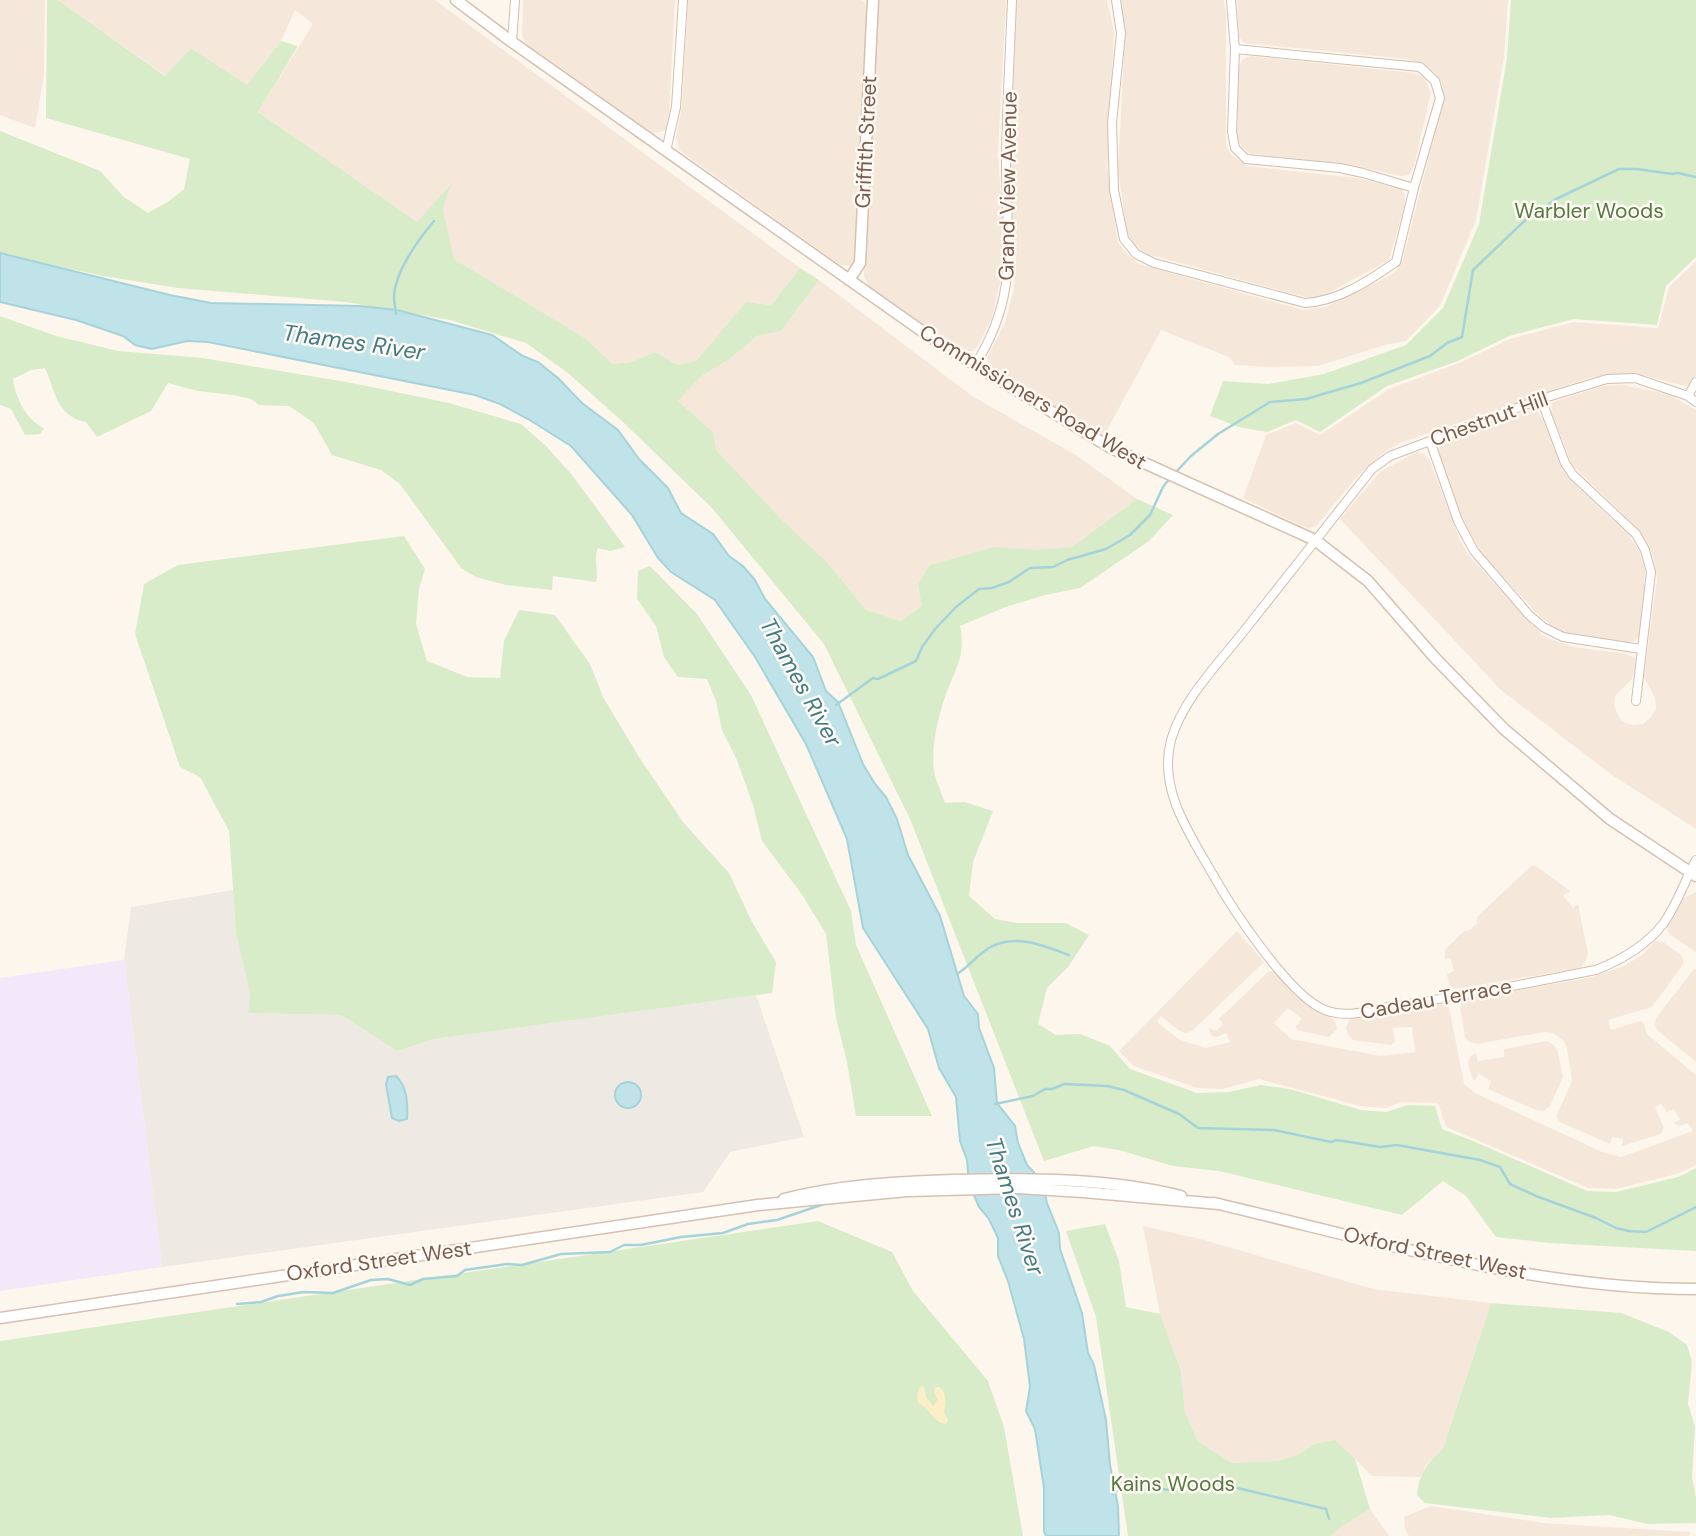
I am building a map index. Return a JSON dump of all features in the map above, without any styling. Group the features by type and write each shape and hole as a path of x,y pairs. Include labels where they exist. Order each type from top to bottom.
{"main road":[{"name":"Commissioners Road West","path":"456,0 936,341 1111,448 1315,540 1368,581 1435,658 1504,729 1610,819 1693,873"},
{"name":"Griffith Street","path":"849,280 860,263 873,0"},
{"name":"Oxford Street West","path":"0,1318 803,1198 989,1188 1124,1191 1219,1205 1492,1270 1589,1282 1696,1289"}],"street":[{"path":"512,42 515,0"},
{"path":"666,150 676,107 683,0"},
{"name":"Grand View Avenue","path":"975,365 1001,315 1009,267 1006,157 1012,0"},
{"path":"1116,0 1121,33 1112,123 1114,190 1124,239 1136,254 1154,263 1305,303 1326,302 1355,288 1396,262 1440,98 1435,81 1420,67 1236,49"},
{"path":"1231,0 1236,49 1232,132 1235,148 1246,159 1340,168 1414,188"},
{"name":"Chestnut Hill","path":"1315,540 1372,469 1390,456 1541,399 1607,379 1635,378 1692,399"},
{"path":"1692,399 1696,382"},
{"path":"1541,399 1565,463 1573,475 1636,534 1645,550 1651,572 1636,701"},
{"path":"1430,441 1458,521 1470,544 1529,615 1543,627 1563,637 1641,649"},
{"name":"Cadeau Terrace","path":"1315,540 1194,695 1171,741 1169,766 1170,785 1177,810 1235,914 1277,966 1311,1001 1326,1010 1344,1014 1450,998 1595,970 1614,963 1637,949 1664,923 1693,873"},
{"path":"1693,873 1696,860"}],"shaded area":[{"path":"0,0 45,0 44,75 35,128 0,115"},
{"path":"58,0 435,0 800,268 771,305 746,302 696,361 678,365 655,352 631,362 613,364 585,338 454,259 443,209 450,186 418,223 258,112 313,24 295,10 281,41 247,85 191,48 166,76"},
{"path":"523,0 675,0 666,131 652,133 526,44 522,35"},
{"path":"688,0 860,0 865,3 867,9 856,259 851,266 840,265 679,150 676,137 682,106"},
{"path":"878,0 1006,0 998,152 1003,270 992,318 973,351 963,352 869,287 864,275"},
{"path":"1018,0 1107,0 1114,31 1107,167 1118,242 1126,253 1139,264 1303,310 1325,307 1396,271 1403,259 1443,101 1442,85 1435,73 1424,64 1406,59 1244,43 1239,37 1237,0 1508,0 1504,57 1476,220 1440,306 1406,341 1318,366 1235,365 1229,357 1161,330 1104,436 997,376 990,368 987,358 1005,323 1014,289 1016,264 1008,173"},
{"path":"1120,0 1224,0 1226,145 1231,155 1248,166 1357,178 1402,189 1405,204 1389,260 1323,296 1309,298 1150,255 1137,248 1128,237 1118,170 1125,36"},
{"path":"1251,56 1413,73 1424,77 1431,93 1414,166 1409,175 1401,176 1351,165 1250,154 1242,147 1237,137 1239,66 1243,59"},
{"path":"1696,261 1696,375 1689,385 1643,375 1592,377 1403,442 1387,450 1359,474 1316,526 1309,528 1243,498 1266,435 1296,423 1320,435 1389,389 1459,363 1510,339 1574,322 1658,328 1669,287"},
{"path":"819,280 972,396 1076,455 1137,499 1072,547 955,559 930,565 918,584 923,606 901,621 866,610 828,563 781,519 715,450 713,432 678,401 700,377 731,358 757,336 781,331"},
{"path":"1623,385 1668,394 1696,410 1696,829 1612,775 1501,690 1340,519 1381,471 1417,452 1424,454 1430,461 1459,538 1469,556 1543,636 1573,647 1627,654 1635,658 1632,679 1615,696 1614,706 1621,721 1632,725 1643,724 1656,708 1655,698 1644,677 1657,579 1654,559 1647,542 1635,526 1572,465 1551,412 1552,403 1559,400 1603,386"},
{"path":"1528,411 1538,412 1543,419 1563,470 1629,535 1640,553 1645,570 1644,589 1639,636 1635,641 1628,643 1561,633 1541,618 1481,553 1463,521 1438,453 1439,446 1443,442"},
{"path":"1531,866 1536,866 1570,891 1563,896 1573,908 1578,904 1588,953 1585,962 1581,968 1454,989 1449,985 1447,974 1454,971 1451,958 1445,959 1445,950 1464,931 1470,930 1477,923 1477,917"},
{"path":"233,890 236,933 250,994 248,1013 341,1015 397,1051 434,1039 756,995 804,1137 730,1152 703,1192 162,1267 124,960 131,907"},
{"path":"1696,892 1696,952 1669,934 1667,927 1682,899"},
{"path":"1237,931 1264,962 1192,1031 1185,1033 1178,1030 1161,1016 1157,1022 1180,1040 1206,1048 1230,1042 1226,1033 1217,1037 1211,1036 1209,1028 1216,1031 1223,1024 1219,1019 1268,972 1274,971 1302,1001 1315,1011 1332,1018 1336,1024 1337,1029 1329,1037 1297,1030 1296,1026 1302,1019 1288,1008 1274,1023 1291,1039 1380,1056 1415,1052 1412,1027 1393,1028 1395,1042 1391,1045 1353,1040 1346,1027 1350,1019 1442,1004 1449,1007 1464,1084 1475,1093 1602,1152 1621,1157 1693,1131 1688,1123 1680,1126 1673,1123 1680,1120 1674,1109 1667,1112 1661,1104 1655,1107 1664,1128 1661,1134 1622,1146 1623,1139 1612,1137 1610,1144 1560,1122 1556,1117 1572,1081 1567,1048 1563,1040 1553,1033 1545,1032 1477,1044 1469,1042 1465,1037 1460,1006 1462,1000 1592,977 1624,966 1642,955 1655,941 1663,942 1681,955 1684,962 1679,970 1652,1007 1608,1020 1611,1030 1641,1021 1647,1034 1696,1075 1696,1165 1677,1174 1616,1189 1588,1188 1446,1127 1438,1103 1402,1102 1386,1108 1360,1106 1259,1079 1222,1089 1197,1088 1134,1066 1119,1051"},
{"path":"124,960 162,1267 0,1291 0,978"},
{"path":"1694,969 1696,1062 1658,1031 1655,1025 1656,1018"},
{"path":"1547,1041 1554,1045 1558,1052 1563,1077 1550,1106 1543,1111 1488,1089 1491,1081 1479,1074 1474,1081 1471,1075 1468,1062 1476,1053 1478,1061 1504,1057 1504,1049"},
{"path":"1143,1226 1204,1240 1373,1289 1491,1303 1443,1449 1426,1465 1420,1477 1372,1476 1355,1459 1315,1444 1298,1455 1277,1461 1232,1463 1198,1441 1185,1412 1181,1371 1160,1314"},
{"path":"1431,1506 1544,1523 1690,1532 1689,1536 1409,1536 1404,1517"},
{"path":"1370,1509 1389,1536 1331,1536 1338,1528"}],"green space":[{"path":"47,0 58,0 165,76 191,48 247,85 281,41 298,46 258,112 417,222 451,184 443,209 454,259 585,338 613,364 631,362 655,352 678,365 696,361 746,302 771,305 800,268 819,280 781,331 757,336 731,358 700,377 678,401 713,432 716,450 781,519 828,563 866,610 901,621 922,606 918,584 930,565 995,547 1035,550 1072,547 1137,499 1173,515 1149,541 1080,588 1003,608 960,626 962,647 939,717 933,762 945,803 965,802 993,811 973,862 969,896 995,919 1017,923 1066,923 1089,935 1068,967 1047,988 1038,1024 1056,1035 1080,1034 1110,1046 1130,1069 1197,1093 1229,1092 1261,1085 1290,1089 1361,1110 1386,1112 1408,1105 1435,1106 1442,1129 1587,1191 1616,1192 1678,1177 1696,1168 1696,1251 1550,1243 1496,1237 1466,1196 1443,1181 1402,1215 1219,1171 1173,1166 1119,1150 1094,1146 1044,1161 910,819 824,644 712,508 568,373 526,343 450,320 346,302 178,288 103,276 0,254 0,131 100,171 124,197 148,213 184,189 190,159 46,118"},
{"name":"Warbler Woods","path":"1511,0 1696,0 1696,257 1666,286 1657,325 1574,319 1509,336 1458,361 1387,386 1320,432 1296,420 1267,432 1239,427 1210,416 1223,381 1268,384 1324,374 1406,345 1443,308 1479,224 1507,58"},
{"path":"0,316 56,336 118,351 203,358 352,383 449,403 521,424 546,446 572,475 625,547 610,551 598,548 596,582 553,576 552,590 506,585 476,577 461,568 400,484 381,470 332,455 314,423 289,406 259,405 251,399 233,395 198,391 168,383 151,411 97,437 86,422 76,419 63,409 45,368 31,370 13,379 14,386 27,414 44,428 40,434 25,435 11,409 0,405"},
{"path":"404,536 425,569 419,589 416,624 427,661 467,677 500,678 504,641 519,610 555,615 590,664 603,697 639,757 683,822 729,873 752,922 776,962 772,993 434,1039 397,1051 341,1015 248,1013 250,994 236,933 229,831 200,777 180,767 135,634 144,584 178,565"},
{"path":"650,566 697,614 751,695 851,911 856,945 932,1116 856,1116 836,1018 826,934 803,896 762,841 753,805 737,760 722,730 716,701 707,679 678,677 664,657 656,626 637,599 638,571"},
{"path":"818,1221 892,1252 913,1291 988,1381 1004,1427 1023,1536 0,1536 0,1341"},
{"name":"Kains Woods","path":"1105,1224 1119,1261 1126,1307 1160,1314 1181,1371 1185,1412 1198,1441 1232,1463 1277,1461 1298,1455 1315,1444 1335,1440 1355,1459 1370,1509 1331,1536 1128,1536 1096,1317 1066,1231"},
{"path":"1491,1303 1621,1313 1669,1332 1687,1345 1692,1362 1688,1404 1695,1426 1692,1477 1696,1498 1696,1523 1648,1524 1609,1515 1551,1518 1425,1503 1417,1495 1425,1469 1443,1449"}],"sand":[{"path":"920,1386 924,1387 926,1397 933,1406 938,1399 934,1393 935,1387 940,1387 945,1399 944,1412 948,1421 946,1424 937,1421 918,1403"}],"water":[{"name":"Thames River","path":"0,253 211,303 360,306 397,310 492,335 523,356 538,362 582,403 618,430 639,459 668,488 681,513 713,534 729,556 743,566 755,580 765,599 813,657 826,691 838,702 863,764 886,797 897,819 908,855 940,916 964,996 978,1014 979,1028 994,1068 997,1103 1015,1126 1018,1143 1027,1165 1042,1181 1059,1233 1060,1249 1082,1313 1088,1353 1094,1365 1106,1420 1110,1465 1118,1506 1119,1536 1046,1536 1044,1488 1035,1429 1026,1411 1030,1387 1024,1339 998,1256 998,1238 969,1184 967,1160 960,1141 956,1097 939,1068 928,1029 863,928 847,839 806,744 755,657 715,600 671,572 658,558 632,515 571,446 500,404 475,395 208,342 187,341 152,349 135,345 123,336 76,320 0,302"},
{"path":"396,1076 405,1090 407,1102 407,1119 399,1121 392,1118 386,1084 388,1077"},
{"path":"628,1082 637,1086 641,1095 637,1104 628,1108 619,1104 615,1095 619,1086"}],"waterway":[{"path":"1175,473 1218,434 1270,402 1306,399 1361,383 1430,356 1447,343 1462,337 1473,270 1535,211 1538,212 1556,199 1619,169 1678,173 1696,177"},
{"path":"396,314 395,288 402,268 434,221"},
{"name":"Thames River","path":"836,705 873,678 878,679 916,661 922,647 936,628 956,607 979,589 1009,582 1030,568 1053,567 1067,560 1106,549 1130,535 1150,515 1170,478"},
{"path":"957,974 992,946 1003,942 1025,942 1069,955"},
{"path":"995,1104 1033,1096 1045,1089 1064,1084 1107,1086 1124,1090 1179,1114 1198,1128 1274,1130 1331,1142 1337,1140 1380,1147 1397,1145 1480,1160 1500,1167 1510,1184 1629,1231 1646,1232 1696,1207"},
{"path":"237,1304 261,1302 304,1292 333,1293 371,1280 388,1279 410,1285 423,1279 457,1276 465,1270 507,1264 522,1265 561,1254 610,1252 624,1245 723,1233 748,1224 777,1220 824,1204"},
{"path":"1113,1494 1118,1490 1169,1490 1186,1481 1208,1481 1326,1509 1329,1519"}]}
